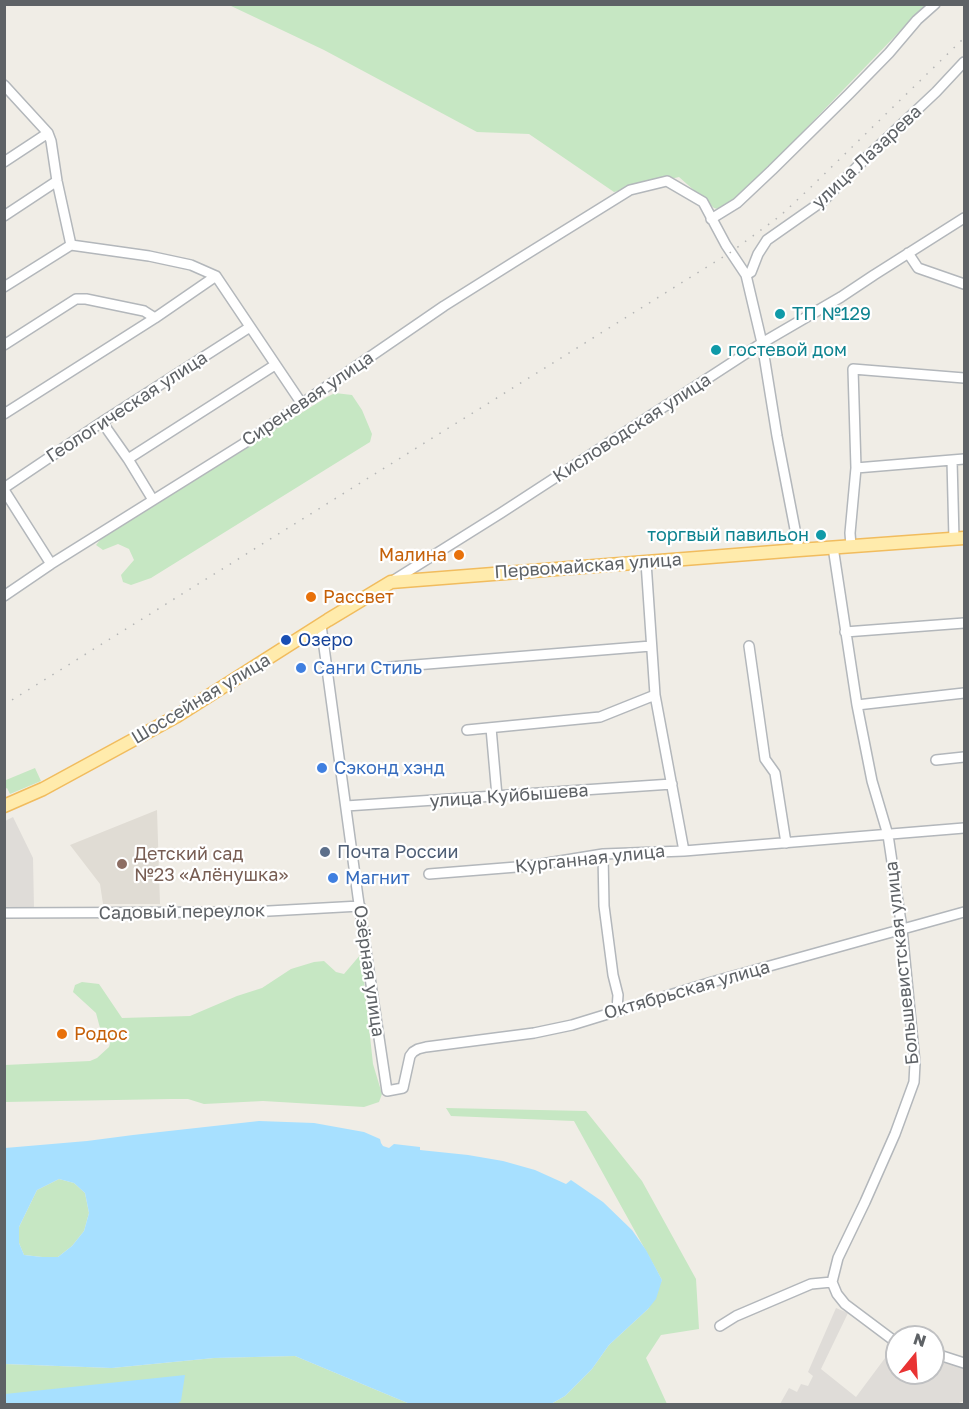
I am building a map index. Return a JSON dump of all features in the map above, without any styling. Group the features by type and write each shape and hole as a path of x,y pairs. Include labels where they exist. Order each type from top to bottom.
{"main road":[{"name":"Первомайская улица","path":"392,582 959,538"},
{"name":"Шоссейная улица","path":"4,806 43,789 177,716 392,582"}],"street":[{"path":"711,219 737,203 772,170 935,4"},
{"name":"улица Лазарева","path":"746,275 751,272 767,240 824,200 964,62"},
{"path":"4,85 48,134 51,141 71,245"},
{"path":"4,162 48,134"},
{"path":"4,216 57,180"},
{"name":"Сиреневая улица","path":"4,596 243,444 444,306 630,190 667,181 703,202 746,275 762,343"},
{"name":"Кисловодская улица","path":"392,582 762,343 841,297 964,218"},
{"path":"4,288 71,245 150,256 191,265 216,276 302,404"},
{"path":"908,253 918,268 964,284"},
{"path":"4,414 155,318 216,276"},
{"path":"4,345 76,299 144,311 155,318"},
{"name":"Геологическая улица","path":"4,489 102,422 250,327"},
{"path":"762,343 799,550"},
{"path":"128,459 275,365"},
{"path":"851,546 850,533 856,468 853,369 964,378"},
{"path":"102,422 153,500"},
{"path":"856,468 964,459"},
{"path":"952,460 959,538"},
{"path":"4,489 51,564"},
{"name":"Большевистская улица","path":"832,1282 838,1258 895,1134 914,1082 915,1063 902,929 888,835 873,781 857,705 833,547"},
{"path":"646,562 655,695 684,851"},
{"path":"845,632 964,623"},
{"name":"Озёрная улица","path":"321,625 387,1091 403,1088 410,1056"},
{"path":"390,667 651,646"},
{"path":"749,646 765,759 775,773 786,843"},
{"path":"857,705 964,693"},
{"path":"467,730 600,717 655,695"},
{"path":"491,728 497,796"},
{"path":"936,760 964,757"},
{"name":"улица Куйбышева","path":"346,806 672,784"},
{"name":"Курганная улица","path":"429,874 529,866 603,854 684,851 964,828"},
{"path":"603,854 604,906 613,975 618,995 617,1010"},
{"name":"Садовый переулок","path":"4,913 251,912 360,906"},
{"name":"Октябрьская улица","path":"410,1056 413,1052 426,1047 534,1033 572,1025 617,1010 964,912"},
{"path":"720,1326 736,1316 811,1284 832,1282 837,1294 845,1304 885,1334"},
{"path":"945,1357 964,1363"}],"shaded area":[{"name":"Детский сад №23 «Алёнушка»","path":"157,810 160,904 103,904 100,884 70,845"},
{"path":"13,817 33,858 34,908 5,908 5,821"},
{"path":"836,1308 848,1313 821,1369 856,1397 885,1358 885,1385 945,1385 945,1355 964,1362 964,1401 956,1404 780,1404 789,1388 797,1392 801,1384 808,1386 813,1376 808,1372"}],"green space":[{"path":"229,5 925,5 735,202 721,210 714,208 679,177 614,192 529,134 477,132 324,50"},
{"path":"335,393 352,395 362,410 372,434 370,442 151,578 131,585 123,582 121,575 134,560 129,549 118,544 103,550 96,545 104,535"},
{"path":"35,768 41,781 10,794 7,788 5,789 5,778 6,780"},
{"path":"361,954 373,1064 382,1094 379,1102 364,1107 263,1101 204,1104 188,1099 5,1102 5,1065 90,1061 109,1047 111,1040 100,1028 96,1013 73,992 75,985 82,982 99,984 122,1018 190,1016 262,988 291,969 314,962 324,961 336,972 344,974"},
{"path":"446,1108 586,1111 642,1181 696,1279 699,1329 661,1335 646,1358 667,1404 551,1404 565,1396 592,1369 609,1345 648,1309 662,1280 574,1121 451,1116"},
{"path":"59,1179 74,1183 85,1193 89,1213 84,1231 72,1246 58,1257 24,1255 19,1243 19,1227 37,1190"},
{"path":"295,1356 410,1404 5,1404 4,1364 112,1368 214,1358"}],"water":[{"path":"259,1121 314,1123 364,1132 380,1139 383,1146 389,1148 394,1144 420,1147 420,1150 503,1161 535,1170 566,1184 571,1180 603,1202 632,1230 662,1280 656,1299 648,1309 609,1345 592,1369 565,1396 551,1404 410,1404 295,1356 214,1358 112,1368 5,1364 5,1148","holes":["59,1179 74,1183 85,1193 89,1213 84,1231 72,1246 58,1257 24,1255 19,1243 19,1227 37,1190"]},
{"path":"185,1375 181,1401 177,1404 5,1404 5,1394"}],"railway":[{"path":"4,705 731,252 780,216 964,38"}],"place":[{"name":"ТП №129","path":"780,314"},
{"name":"гостевой дом","path":"716,350"},
{"name":"торгвый павильон","path":"821,535"},
{"name":"Малина","path":"459,555"},
{"name":"Рассвет","path":"311,597"},
{"name":"Озеро","path":"286,640"},
{"name":"Санги Стиль","path":"301,668"},
{"name":"Сэконд хэнд","path":"322,768"},
{"name":"Почта России","path":"325,852"},
{"name":"Детский сад №23 «Алёнушка»","path":"122,864"},
{"name":"Магнит","path":"333,878"},
{"name":"Родос","path":"62,1034"}]}
